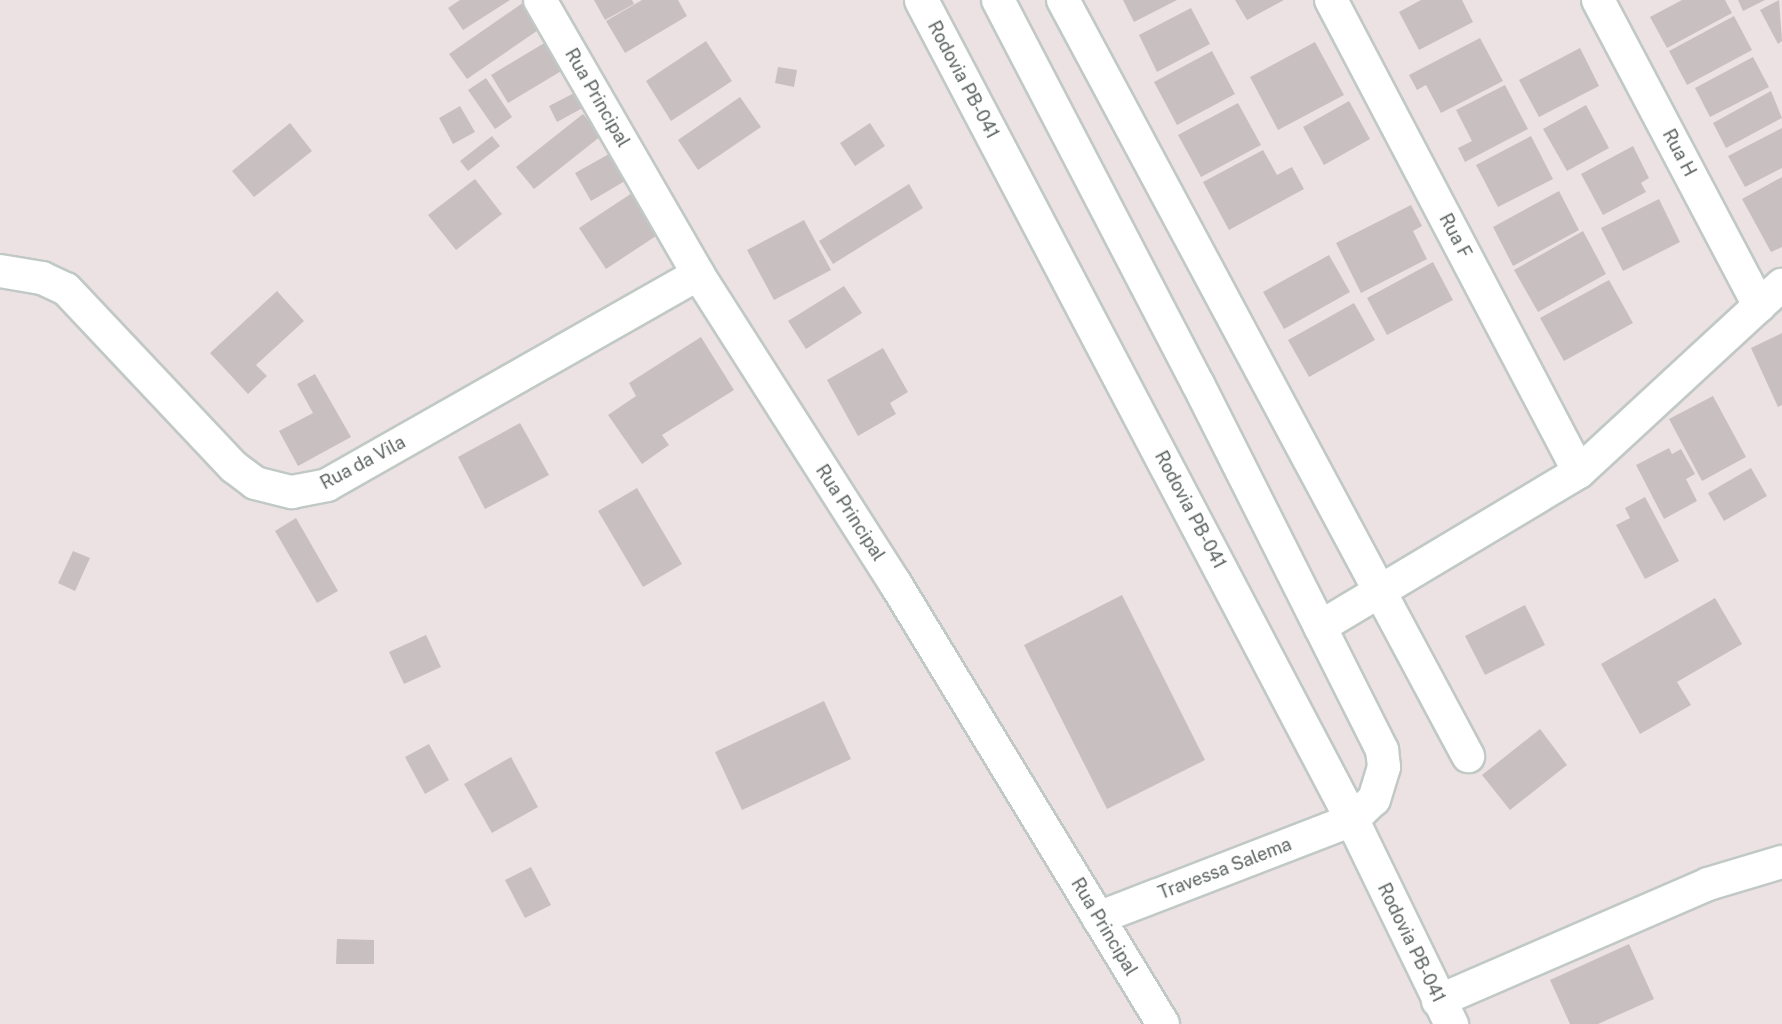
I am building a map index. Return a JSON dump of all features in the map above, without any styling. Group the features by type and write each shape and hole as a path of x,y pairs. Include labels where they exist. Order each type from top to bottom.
{"main road":[{"name":"Rodovia PB-041","path":"921,0 1352,820 1444,1012"}],"street":[{"name":"Rua Principal","path":"540,0 698,274 895,583 1163,1024"},
{"path":"998,0 1382,750 1382,783 1352,820"},
{"path":"1063,0 1468,756"},
{"name":"Rua F","path":"1331,0 1579,472"},
{"name":"Rua H","path":"1598,0 1759,306"},
{"name":"Rua da Vila","path":"0,271 42,278 66,289 234,467 255,483 292,492 327,485 698,274"},
{"path":"1320,627 1382,592 1579,472 1782,285"},
{"name":"Travessa Salema","path":"1098,918 1352,820"},
{"path":"1444,1012 1708,884 1782,862"}],"building":[{"path":"460,0 510,0 463,30 448,8"},
{"path":"527,0 547,24 467,79 449,54"},
{"path":"594,0 632,0 634,4 605,20"},
{"path":"642,0 678,0 687,16 625,53 606,21"},
{"path":"1123,0 1177,0 1134,22"},
{"path":"1235,0 1284,0 1247,20"},
{"path":"1421,0 1462,0 1473,22 1419,50 1399,12"},
{"path":"1682,0 1725,0 1732,13 1667,48 1650,17"},
{"path":"1738,0 1765,0 1743,11"},
{"path":"1779,0 1782,41 1778,44 1760,10"},
{"path":"1191,8 1210,44 1157,72 1139,35"},
{"path":"1734,16 1752,50 1687,85 1669,51"},
{"path":"556,36 573,64 508,103 491,75"},
{"path":"1480,38 1503,81 1441,113 1426,85 1417,90 1409,75"},
{"path":"706,41 732,81 671,121 646,81"},
{"path":"1315,42 1344,95 1278,130 1250,77"},
{"path":"1580,48 1599,86 1539,117 1519,80"},
{"path":"1212,51 1235,94 1177,125 1154,82"},
{"path":"1753,57 1769,87 1710,117 1695,88"},
{"path":"778,67 797,70 794,87 775,83"},
{"path":"486,78 512,117 495,129 468,90"},
{"path":"1505,85 1528,129 1465,162 1458,148 1472,141 1456,110"},
{"path":"580,90 588,105 557,122 549,106"},
{"path":"1771,91 1782,118 1726,148 1713,123"},
{"path":"740,97 761,127 698,170 678,140"},
{"path":"1349,101 1370,139 1324,165 1303,127"},
{"path":"1238,103 1261,145 1201,177 1178,135"},
{"path":"1586,105 1609,148 1567,171 1543,129"},
{"path":"460,106 475,132 453,144 439,118"},
{"path":"583,114 601,136 534,189 516,167"},
{"path":"290,123 312,151 254,197 232,171"},
{"path":"870,123 885,146 855,166 840,143"},
{"path":"1782,128 1782,168 1745,187 1728,156"},
{"path":"492,136 500,146 468,171 460,161"},
{"path":"1531,136 1553,179 1498,207 1476,165"},
{"path":"1633,146 1649,178 1641,183 1646,192 1603,215 1581,174"},
{"path":"1263,150 1277,175 1292,167 1304,189 1229,230 1203,182"},
{"path":"609,154 625,181 591,201 575,173"},
{"path":"1782,177 1782,247 1771,252 1742,199"},
{"path":"475,179 502,214 456,250 428,215"},
{"path":"909,184 923,208 833,264 819,241"},
{"path":"1559,191 1579,230 1513,266 1493,227"},
{"path":"632,193 659,234 606,269 579,228"},
{"path":"1659,199 1680,242 1623,271 1601,228"},
{"path":"1411,205 1422,226 1413,231 1427,259 1361,293 1336,243"},
{"path":"804,220 831,270 774,300 747,250"},
{"path":"1583,231 1606,274 1538,312 1514,270"},
{"path":"1329,255 1350,292 1284,329 1263,292"},
{"path":"1433,262 1453,300 1387,335 1367,298"},
{"path":"1609,280 1633,323 1564,361 1540,318"},
{"path":"844,286 862,313 806,349 788,321"},
{"path":"277,291 304,321 256,365 267,376 248,394 210,353"},
{"path":"1354,303 1375,340 1309,377 1288,340"},
{"path":"1782,333 1782,405 1778,407 1751,348"},
{"path":"701,337 734,390 662,435 669,445 642,464 608,415 636,396 629,383"},
{"path":"883,348 908,392 890,403 896,414 858,436 827,380"},
{"path":"315,374 351,437 298,466 279,431 313,413 297,384"},
{"path":"1713,396 1746,457 1702,481 1669,419"},
{"path":"520,423 549,475 485,509 458,457"},
{"path":"1669,448 1672,454 1681,449 1695,474 1686,479 1697,501 1664,519 1636,465"},
{"path":"1751,468 1767,496 1724,521 1708,493"},
{"path":"637,488 682,564 643,587 598,511"},
{"path":"1645,497 1679,561 1645,579 1616,525 1630,518 1625,508"},
{"path":"296,518 338,591 317,603 275,531"},
{"path":"73,551 90,558 75,591 58,583"},
{"path":"1122,595 1205,760 1107,809 1024,645"},
{"path":"1715,598 1742,644 1677,682 1691,705 1640,734 1601,664"},
{"path":"1525,605 1545,645 1485,675 1465,636"},
{"path":"426,635 441,667 404,684 389,652"},
{"path":"824,701 851,759 742,810 715,752"},
{"path":"1540,729 1567,765 1510,810 1482,775"},
{"path":"429,744 449,780 425,794 405,757"},
{"path":"511,757 538,807 492,833 464,784"},
{"path":"531,867 551,905 525,918 505,880"},
{"path":"337,939 374,940 374,964 336,964"},
{"path":"1629,944 1654,999 1598,1024 1570,1024 1550,980"}]}
